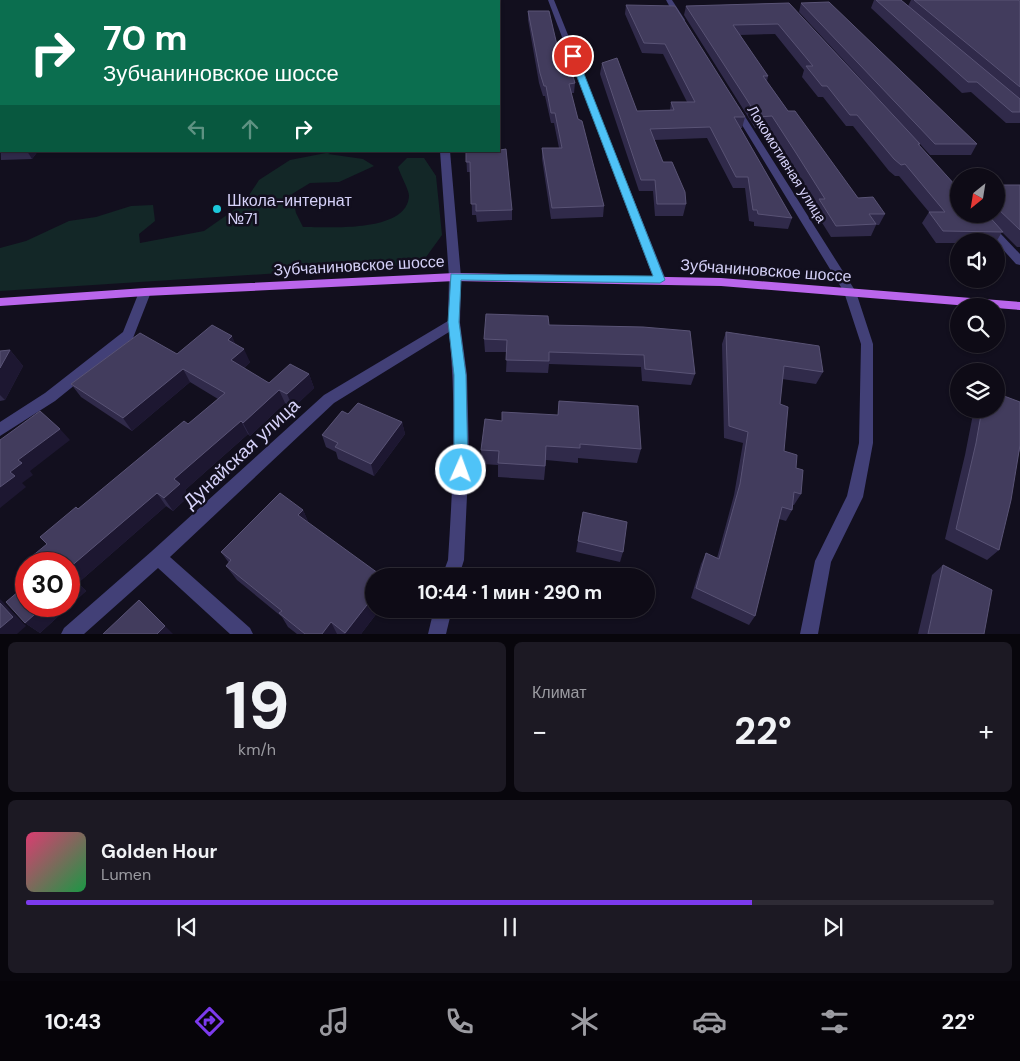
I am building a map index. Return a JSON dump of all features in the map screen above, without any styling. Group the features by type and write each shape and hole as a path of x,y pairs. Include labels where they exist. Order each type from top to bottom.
{"main road":[{"name":"Зубчаниновское шоссе","path":"0,302 145,292 455,276 660,280 850,292 1020,306"}],"street":[{"path":"551,0 660,280"},
{"path":"669,0 684,25"},
{"name":"Локомотивная улица","path":"731,100 850,292 867,344 866,443 855,497 823,561 809,634"},
{"path":"444,152 455,276 454,322 460,375 462,452 456,560 454,568"},
{"path":"984,223 1020,261"},
{"path":"0,430 50,397 128,334 145,292"},
{"name":"Дунайская улица","path":"70,634 158,557 329,399 454,322"},
{"path":"158,557 244,634"},
{"path":"436,634 440,618"}],"green space":[{"path":"324,152 333,152 328,154 363,159 374,166 339,182 310,183 292,194 296,213 303,227 365,225 381,222 395,216 405,208 409,196 398,167 407,158 424,158 436,176 442,235 421,264 0,291 0,248 26,241 69,221 96,217 131,206 153,205 155,221 139,234 140,243 204,231 244,203 259,180 290,160 326,153"}],"building":[{"path":"876,0 901,0 1020,99 1020,112 1012,112 977,82 968,82"},
{"path":"914,0 1020,1 1020,87"},
{"path":"829,2 977,144 935,144 801,3"},
{"path":"789,3 920,144 918,144 950,179 950,223 995,223 1003,232 943,231 929,212 945,212 905,164 901,165 894,159 857,115 850,115 827,86 822,86 806,66 813,66 778,24 733,25 768,76 763,76 788,111 795,111 858,198 873,197 885,214 869,214 876,224 836,226 819,199 825,199 772,116 758,117 686,6"},
{"path":"626,5 675,6 745,117 734,117 792,218 758,214 757,210 753,210 748,177 736,177 710,127 650,129 663,162 672,162 685,192 686,204 657,204 655,180 641,180 602,63 617,58 637,111 674,110 671,102 695,102 665,44 644,43"},
{"path":"528,11 549,11 561,62 569,62 575,83 569,84 578,119 582,121 604,206 552,208 542,148 562,148 555,113 551,113 546,86 544,86 540,73"},
{"path":"506,149 512,210 476,211 476,204 471,204 470,162 466,162 466,152 500,152 500,150"},
{"path":"1005,185 1020,185 1020,230 1005,216"},
{"path":"486,314 548,316 549,325 643,327 690,331 695,374 645,369 644,355 549,352 549,361 506,360 507,340 484,339"},
{"path":"212,325 232,336 228,340 244,349 231,360 269,383 290,364 309,374 287,394 279,390 243,423 241,421 174,479 180,484 164,498 157,493 80,559 80,552 37,552 47,544 40,537 76,507 78,509 184,421 188,424 225,393 183,369 123,418 71,384 140,333 177,354"},
{"path":"726,332 819,346 823,372 784,366 780,404 788,407 784,451 797,455 796,468 803,470 801,494 794,492 792,510 782,507 755,616 696,588 706,553 719,559 740,484 748,432 729,426"},
{"path":"10,350 0,368 0,351"},
{"path":"1005,396 1020,402 1020,445 1011,500 999,550 956,529 980,418 1005,418"},
{"path":"559,401 638,406 641,449 580,444 580,448 546,446 545,466 498,463 499,451 481,450 485,419 502,421 502,412 558,415"},
{"path":"358,403 402,422 371,464 335,447 338,443 322,435 342,411 348,414"},
{"path":"40,411 60,429 18,460 22,463 10,472 15,476 0,487 0,440"},
{"path":"280,493 303,510 298,515 371,568 365,568 365,607 345,633 331,622 322,634 305,634 279,613 282,611 226,566 231,560 221,552"},
{"path":"583,512 627,522 623,552 578,541"},
{"path":"943,565 992,590 984,634 928,634"},
{"path":"15,594 15,612 6,602"},
{"path":"139,600 165,626 157,634 103,634"},
{"path":"0,603 13,617 0,628"},
{"path":"20,617 32,617 25,623"}],"place":[{"name":"Школа-интернат №71","path":"217,209"}],"route":[{"path":"461,470 460,375 454,322 455,276 660,280 573,56"}]}
